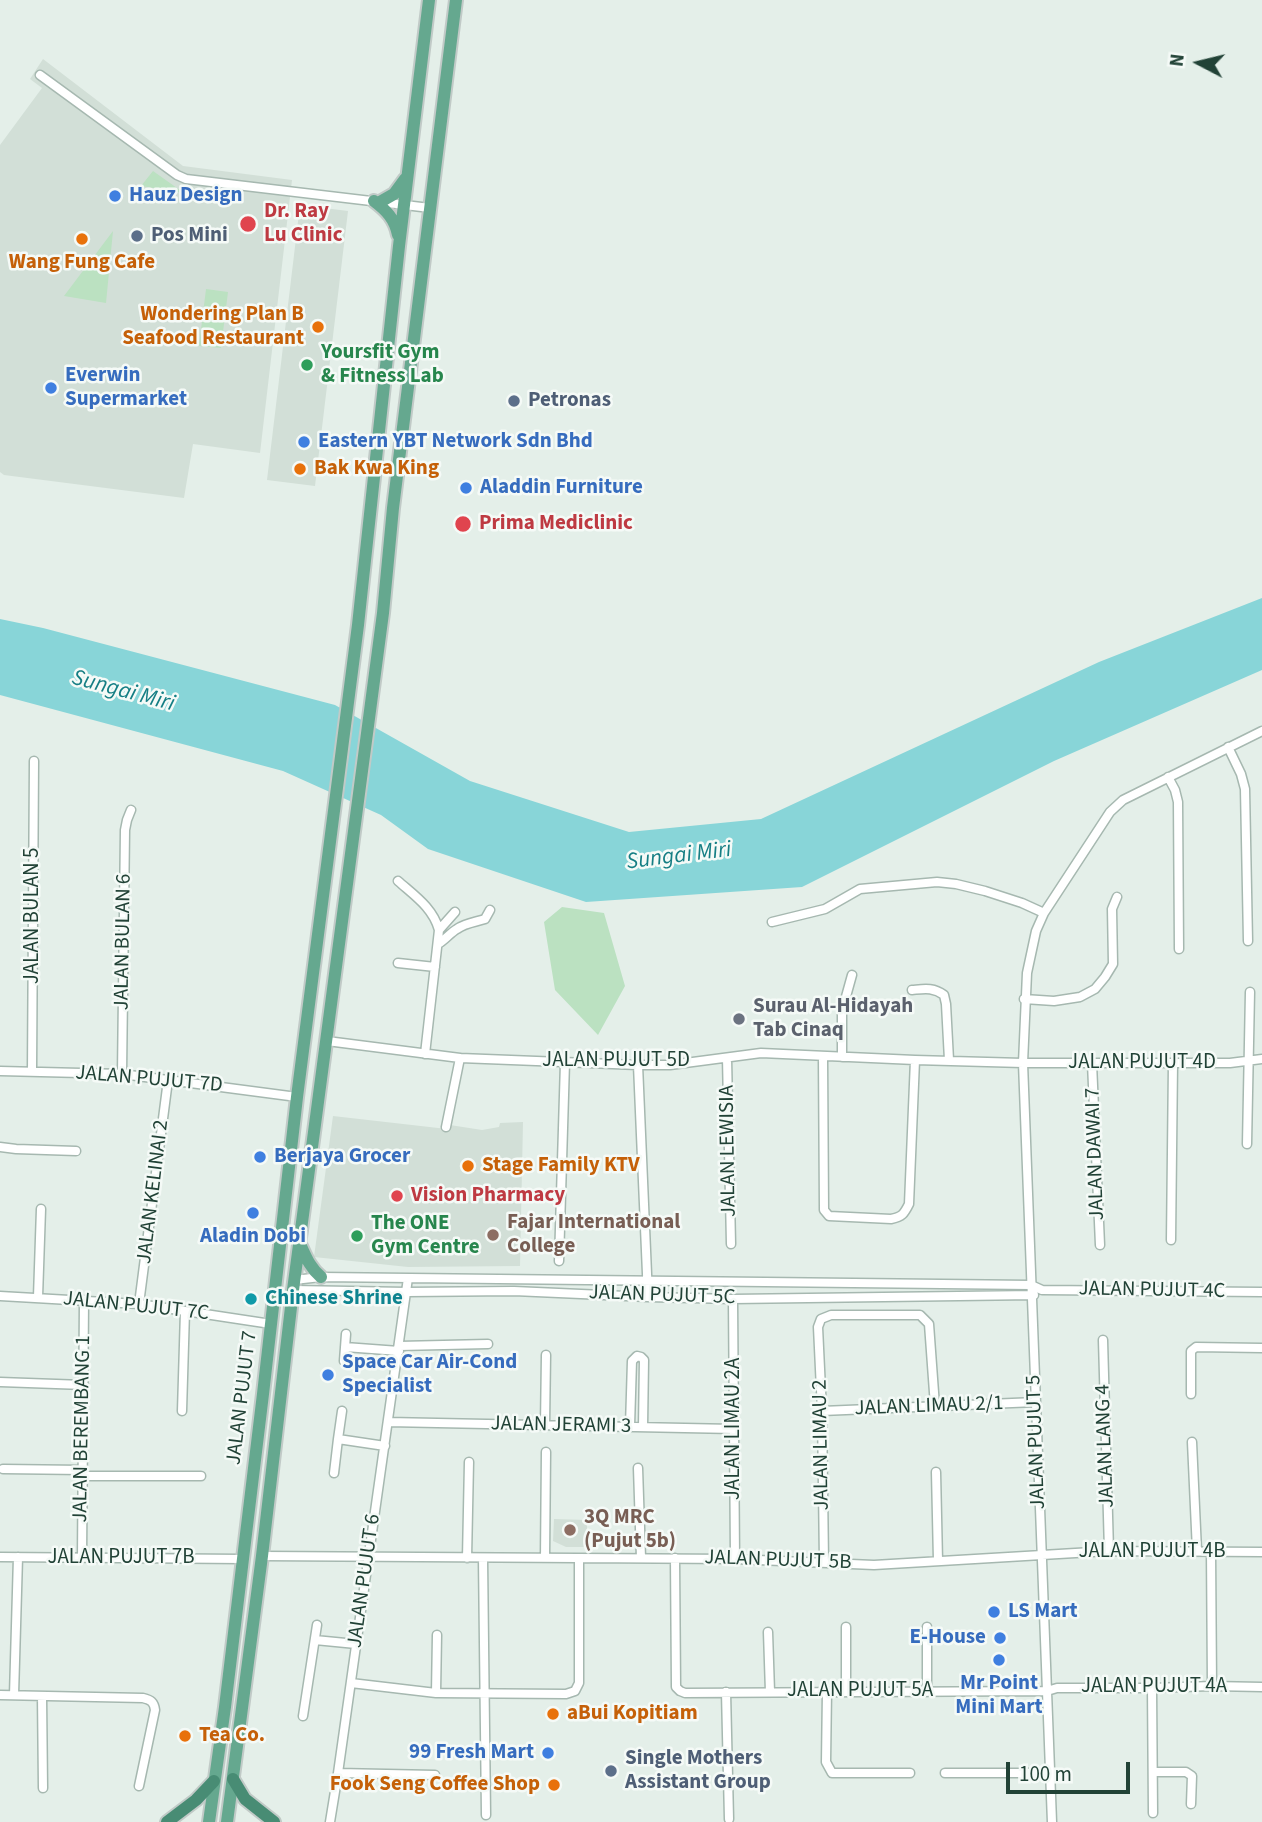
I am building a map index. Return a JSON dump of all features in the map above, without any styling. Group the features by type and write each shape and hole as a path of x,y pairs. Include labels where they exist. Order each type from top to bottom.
{"highway":[{"path":"233,1779 245,1799 274,1822"},
{"path":"167,1822 196,1800 214,1781"}],"main road":[{"name":"JALAN PUJUT 7","path":"209,1822 297,1097 358,625 429,0"},
{"name":"JALAN PUJUT 7","path":"227,1822 294,1285 383,613 393,508 456,0"},
{"path":"399,246 392,219 377,201 399,189 408,172"},
{"path":"300,1244 307,1261 321,1277"},
{"path":"263,1394 271,1371 280,1293 294,1285"}],"street":[{"path":"40,75 186,179 430,208"},
{"name":"JALAN PUJUT 5","path":"1052,1822 1023,1063 1024,999 1032,945 1044,913 1110,812 1122,800 1262,732"},
{"path":"1228,747 1245,789 1248,941"},
{"name":"JALAN BULAN 5","path":"32,1071 34,761"},
{"path":"1168,777 1178,802 1179,949"},
{"name":"JALAN BULAN 6","path":"122,1074 125,830 131,810"},
{"path":"398,881 428,907 439,930 425,1054"},
{"path":"772,922 825,909 860,890 937,883 956,884 985,891 1044,913"},
{"path":"1024,999 1054,1001 1080,997 1095,989 1113,964 1112,909 1118,897"},
{"path":"438,944 465,924 483,920 490,910"},
{"path":"439,930 455,912"},
{"path":"398,963 435,967"},
{"path":"842,1057 842,1011 852,975"},
{"path":"912,990 928,988 944,995 949,1060"},
{"path":"1247,1144 1250,992"},
{"name":"JALAN PUJUT 5D","path":"327,1041 460,1058 638,1065 670,1065 761,1053 1023,1063"},
{"path":"823,1057 824,1209 830,1216 891,1219 905,1214 909,1204 915,1060"},
{"path":"446,1127 460,1058"},
{"name":"JALAN LEWISIA","path":"727,1058 731,1244"},
{"name":"JALAN PUJUT 4D","path":"1023,1063 1230,1063 1262,1059"},
{"path":"559,1261 565,1062"},
{"name":"JALAN DAWAI 7","path":"1092,1062 1100,1245"},
{"path":"1171,1240 1173,1063"},
{"path":"638,1065 648,1297"},
{"name":"JALAN PUJUT 7D","path":"0,1071 122,1074 297,1097"},
{"name":"JALAN KELINAI 2","path":"139,1304 168,1080"},
{"path":"0,1147 76,1151"},
{"path":"38,1297 41,1209"},
{"name":"JALAN PUJUT 5C","path":"294,1285 321,1277 737,1284 1031,1285"},
{"path":"370,1278 370,1290"},
{"name":"JALAN PUJUT 6","path":"330,1822 408,1278"},
{"path":"514,1279 514,1291"},
{"name":"JALAN PUJUT 5C","path":"294,1285 407,1292 514,1291 733,1299 1032,1296"},
{"path":"1031,1285 1042,1290"},
{"path":"1032,1296 1042,1290"},
{"name":"JALAN PUJUT 4C","path":"1042,1290 1262,1292"},
{"name":"JALAN PUJUT 7C","path":"0,1296 139,1304 271,1324"},
{"name":"JALAN LIMAU 2A","path":"733,1299 735,1559"},
{"name":"JALAN BEREMBANG 1","path":"82,1558 84,1300"},
{"path":"182,1411 185,1311"},
{"name":"JALAN LIMAU 2","path":"824,1563 818,1327 821,1319 831,1315 920,1315 926,1319 929,1324 935,1406"},
{"path":"344,1361 346,1334"},
{"name":"JALAN LANG 4","path":"1103,1340 1109,1551"},
{"path":"345,1347 399,1349 488,1344"},
{"path":"1191,1394 1193,1349 1262,1348"},
{"path":"545,1425 546,1355"},
{"path":"630,1426 632,1361 637,1356 644,1360 643,1427"},
{"path":"0,1382 83,1385"},
{"name":"JALAN LIMAU 2/1","path":"822,1411 1036,1402"},
{"path":"334,1473 342,1411"},
{"name":"JALAN JERAMI 3","path":"388,1422 734,1429"},
{"path":"338,1439 385,1446"},
{"path":"1192,1443 1197,1551"},
{"path":"545,1558 546,1452"},
{"path":"467,1558 469,1462"},
{"path":"638,1468 641,1558"},
{"path":"4,1469 201,1476"},
{"path":"936,1472 938,1561"},
{"name":"JALAN PUJUT 4B","path":"1042,1554 1109,1551 1262,1552"},
{"path":"1211,1551 1212,1686"},
{"name":"JALAN PUJUT 5B","path":"262,1556 675,1558 874,1565 1042,1554"},
{"name":"JALAN PUJUT 7B","path":"0,1557 243,1559"},
{"path":"14,1695 18,1557"},
{"path":"483,1558 485,1815"},
{"name":"JALAN PUJUT 5A","path":"675,1558 676,1687 685,1693 1047,1691"},
{"path":"351,1683 436,1693 566,1694 575,1691 579,1683 579,1559"},
{"path":"303,1716 317,1625"},
{"path":"846,1628 846,1691"},
{"path":"928,1628 928,1692"},
{"path":"768,1632 770,1692"},
{"path":"436,1693 437,1635"},
{"path":"315,1640 356,1644"},
{"name":"JALAN PUJUT 4A","path":"1047,1691 1057,1688 1262,1688"},
{"path":"1152,1688 1153,1813"},
{"path":"726,1692 729,1819"},
{"path":"827,1692 826,1762 832,1773 910,1773"},
{"path":"0,1695 144,1698 152,1701 155,1710 139,1786"},
{"path":"42,1696 43,1788"},
{"path":"1153,1772 1190,1773 1191,1804"},
{"path":"338,1773 435,1775"},
{"path":"945,1773 1050,1773"}],"shaded area":[{"path":"43,59 183,166 292,180 260,453 193,444 184,498 4,475 0,472 0,145 42,88 30,79"},
{"path":"300,205 348,211 315,486 267,480"},
{"path":"333,1116 447,1129 450,1125 482,1130 499,1127 500,1123 523,1122 520,1266 408,1267 314,1257"},
{"name":"3Q MRC (Pujut 5b)","path":"554,1519 587,1520 587,1547 566,1547 553,1541"}],"green space":[{"path":"153,171 184,193 141,186"},
{"path":"113,231 106,303 64,296"},
{"path":"206,289 228,292 221,348 199,346"},
{"path":"562,907 604,913 625,986 598,1035 555,990 544,922"}],"water":[{"name":"Sungai Miri","path":"1262,598 1262,670 1054,761 802,887 586,902 428,849 381,815 283,771 0,695 0,619 335,705 470,781 629,832 761,819 1099,662"}],"place":[{"name":"Hauz Design","path":"115,196"},
{"name":"Dr. Ray Lu Clinic","path":"248,224"},
{"name":"Pos Mini","path":"137,236"},
{"name":"Wang Fung Cafe","path":"82,239"},
{"name":"Wondering Plan B Seafood Restaurant","path":"318,327"},
{"name":"Yoursfit Gym & Fitness Lab","path":"307,365"},
{"name":"Everwin Supermarket","path":"51,388"},
{"name":"Petronas","path":"514,401"},
{"name":"Eastern YBT Network Sdn Bhd","path":"304,442"},
{"name":"Bak Kwa King","path":"300,469"},
{"name":"Aladdin Furniture","path":"466,488"},
{"name":"Prima Mediclinic","path":"463,524"},
{"name":"Surau Al-Hidayah Tab Cinaq","path":"739,1019"},
{"name":"Berjaya Grocer","path":"260,1157"},
{"name":"Stage Family KTV","path":"468,1166"},
{"name":"Vision Pharmacy","path":"397,1196"},
{"name":"Aladin Dobi","path":"253,1213"},
{"name":"Fajar International College","path":"493,1235"},
{"name":"The ONE Gym Centre","path":"357,1236"},
{"name":"Chinese Shrine","path":"251,1299"},
{"name":"Space Car Air-Cond Specialist","path":"328,1375"},
{"name":"3Q MRC (Pujut 5b)","path":"570,1530"},
{"name":"LS Mart","path":"994,1612"},
{"name":"E-House","path":"1000,1638"},
{"name":"Mr Point Mini Mart","path":"999,1660"},
{"name":"aBui Kopitiam","path":"553,1714"},
{"name":"Tea Co.","path":"185,1736"},
{"name":"99 Fresh Mart","path":"548,1753"},
{"name":"Single Mothers Assistant Group","path":"611,1771"},
{"name":"Fook Seng Coffee Shop","path":"554,1785"}]}
